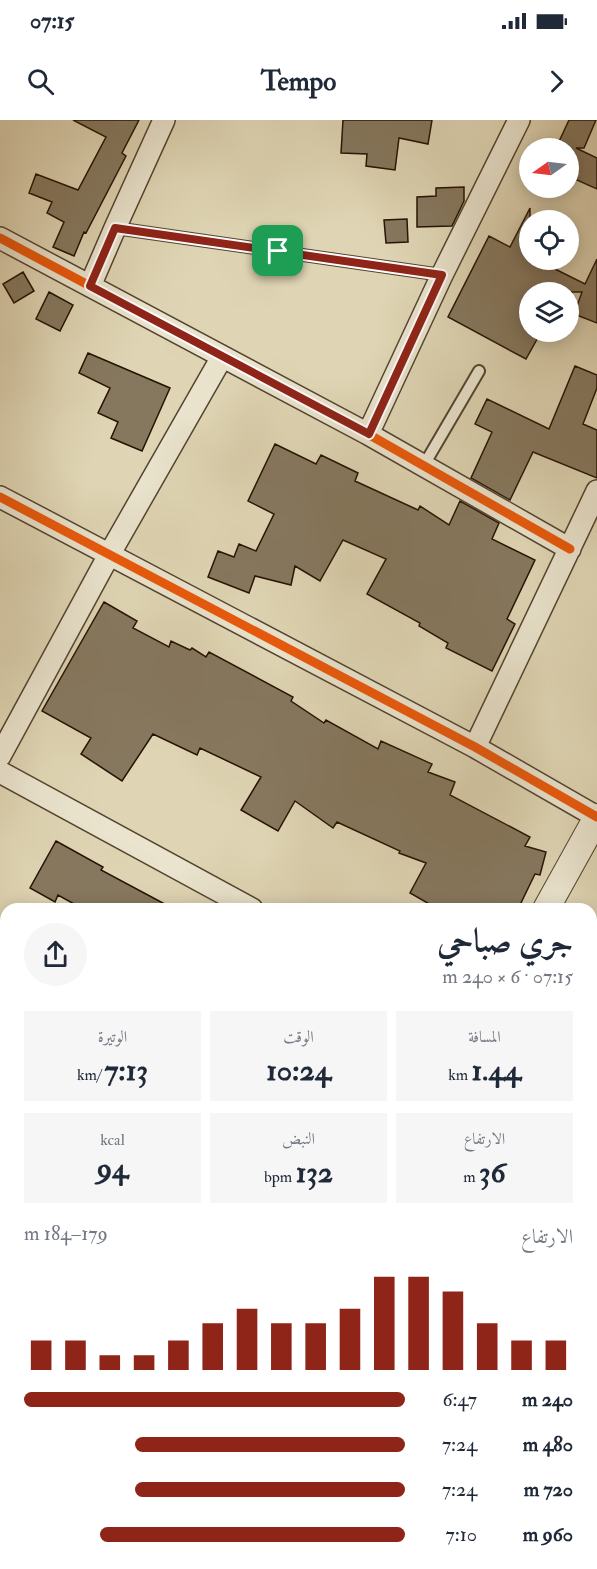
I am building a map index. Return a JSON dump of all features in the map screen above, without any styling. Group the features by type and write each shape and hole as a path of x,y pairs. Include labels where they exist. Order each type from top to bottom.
{"street":[{"path":"90,286 164,120"},
{"path":"369,434 442,275 519,120"},
{"path":"0,237 369,434 570,549"},
{"path":"0,756 109,555 222,357"},
{"path":"475,747 597,491"},
{"path":"0,497 475,747 597,817 549,903"},
{"path":"0,772 241,903"}],"lane":[{"path":"115,228 442,275"},
{"path":"424,465 479,371"}],"building":[{"path":"73,120 139,120 122,153 126,156 86,233 84,232 74,256 53,247 64,222 47,213 52,202 29,193 36,174 78,190 106,137"},
{"path":"343,120 432,120 428,144 399,138 395,170 366,166 367,154 341,153"},
{"path":"569,120 596,120 584,148 579,148 579,138 561,138"},
{"path":"579,149 597,158 597,189 579,181"},
{"path":"464,187 464,201 452,226 417,227 417,197 436,196 436,188"},
{"path":"407,219 408,242 386,243 384,220"},
{"path":"519,229 519,270 557,270 585,284 597,259 597,323 579,316 579,300 582,292 579,292 579,282 519,282 519,342 535,342 526,359 448,317 489,236 510,247"},
{"path":"23,272 34,291 14,303 3,284"},
{"path":"49,292 73,305 60,331 36,319"},
{"path":"88,353 170,388 142,451 111,438 118,422 98,413 110,388 79,373"},
{"path":"575,366 597,375 597,388 583,424 597,430 597,478 533,452 510,500 471,478 492,432 475,424 487,399 549,429"},
{"path":"275,444 316,464 321,455 358,473 355,481 418,510 420,506 449,525 460,501 499,523 492,539 535,560 507,619 515,624 492,671 446,648 448,643 419,626 420,623 367,594 386,559 343,540 320,581 295,566 291,585 255,576 249,593 208,577 218,551 234,557 239,544 256,551 274,514 248,501"},
{"path":"104,602 137,621 133,628 169,647 171,641 190,650 192,648 206,657 209,652 293,697 291,701 324,723 326,720 378,749 381,741 432,764 428,772 455,782 450,795 530,837 525,846 546,852 540,875 535,874 521,903 428,903 410,893 426,863 399,853 400,851 337,822 333,828 295,801 278,831 241,810 261,777 200,748 197,755 153,734 122,781 81,754 91,738 42,711"},
{"path":"56,841 103,867 101,870 163,903 72,903 58,895 55,902 30,888"}],"cycle path":[{"path":"0,238 368,434 570,549"},
{"path":"0,497 475,747 597,817"}],"route":[{"path":"115,228 278,251 442,275 369,434 90,286 115,228"}]}
